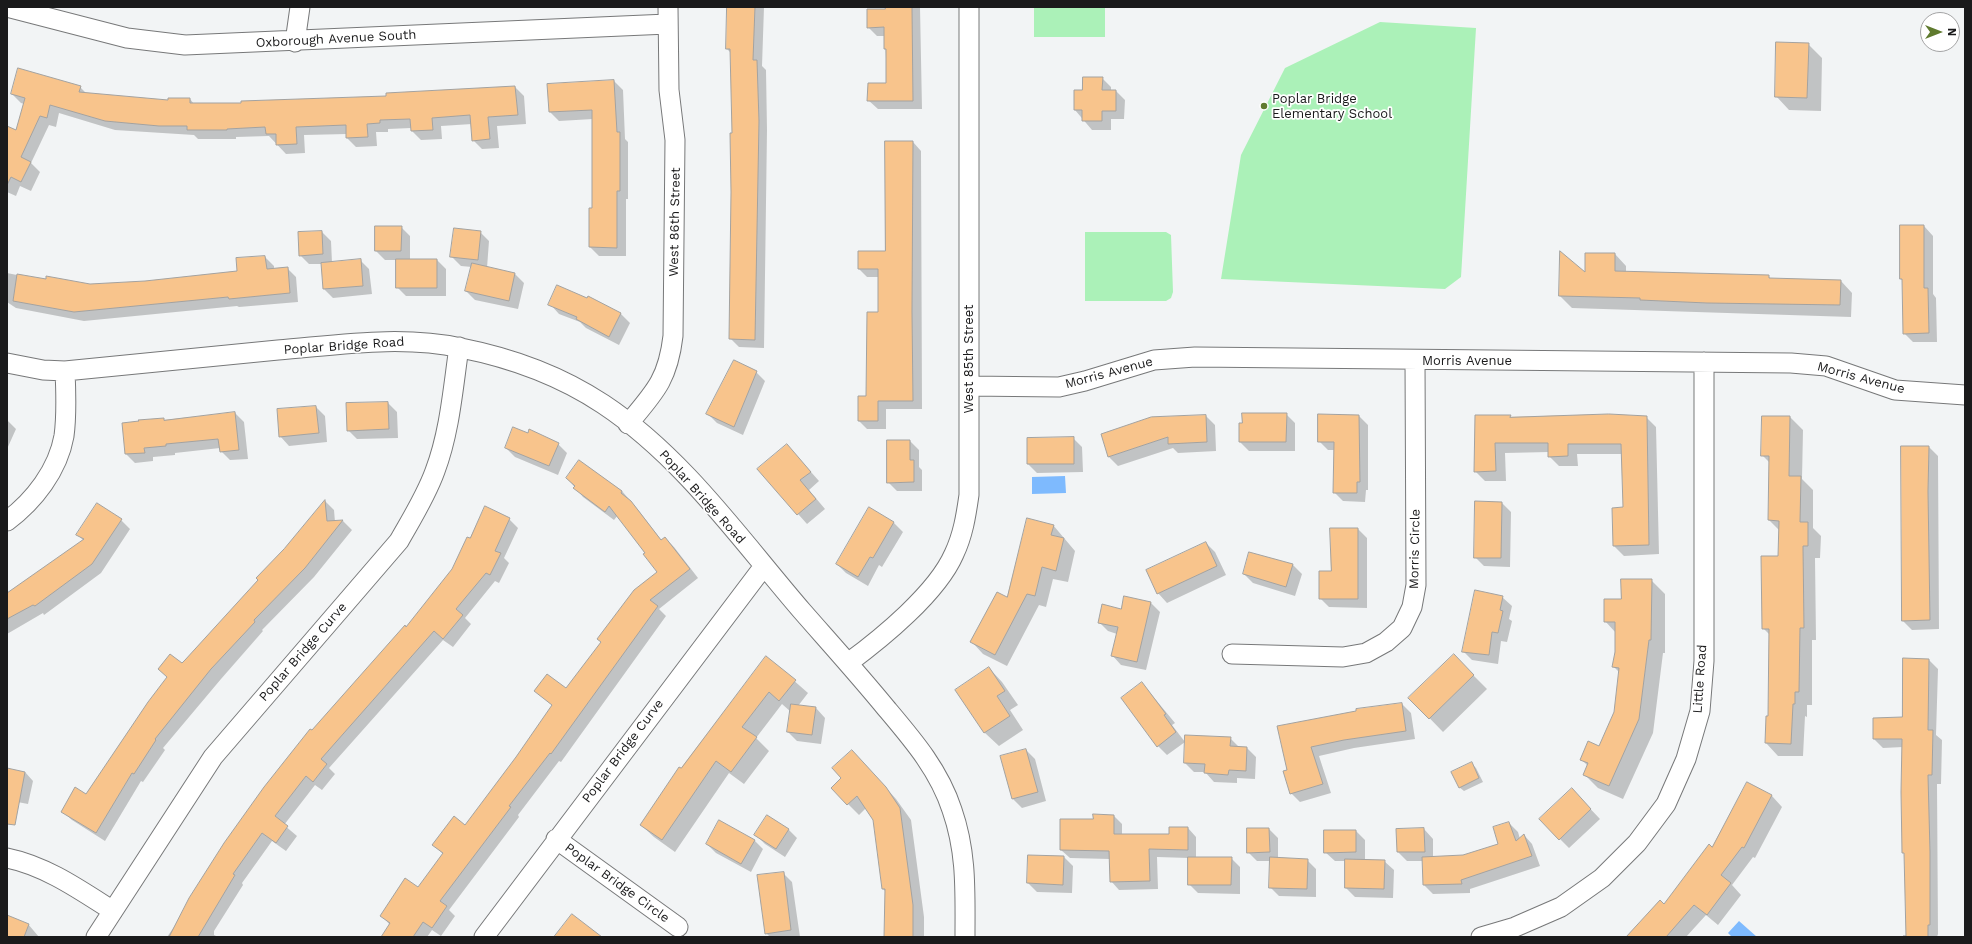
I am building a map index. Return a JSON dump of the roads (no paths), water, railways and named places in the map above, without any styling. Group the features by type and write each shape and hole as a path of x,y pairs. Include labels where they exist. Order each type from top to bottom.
{"street":[{"name":"Oxborough Avenue South","path":"7,7 127,38 185,45 295,42 668,16"},
{"path":"295,42 300,7"},
{"name":"West 85th Street","path":"848,663 867,649 939,581 954,555 965,527 969,495 969,7"},
{"name":"West 86th Street","path":"628,424 652,395 663,377 670,358 673,336 675,140 669,90 668,16"},
{"name":"Poplar Bridge Road","path":"7,363 43,370 65,371 354,343 406,341 459,347 513,360 558,378 604,405 658,448 708,500 910,736 935,770 952,809 963,850 965,937"},
{"name":"Poplar Bridge Curve","path":"96,937 213,757 269,690 399,541 420,506 436,470 448,427 459,347"},
{"name":"Morris Avenue","path":"969,386 1059,387 1085,381 1154,360 1195,357 1791,363 1826,366 1895,390 1965,395"},
{"name":"Morris Circle","path":"1232,654 1351,656 1366,653 1386,642 1402,628 1412,607 1416,585 1415,360"},
{"name":"Little Road","path":"1481,937 1516,927 1560,907 1602,878 1637,843 1666,804 1686,759 1700,711 1704,661 1704,362"},
{"path":"7,521 20,512 40,490 54,465 64,437 66,406 65,371"},
{"name":"Poplar Bridge Curve","path":"484,937 556,839 764,566"},
{"name":"Poplar Bridge Circle","path":"556,839 678,927"},
{"path":"7,858 38,868 64,880 112,911"}],"water":[{"path":"1065,476 1066,493 1032,494 1032,477"},
{"path":"1739,921 1757,937 1732,937 1728,933"}],"place":[{"name":"Poplar Bridge Elementary School","path":"1264,106"}]}
